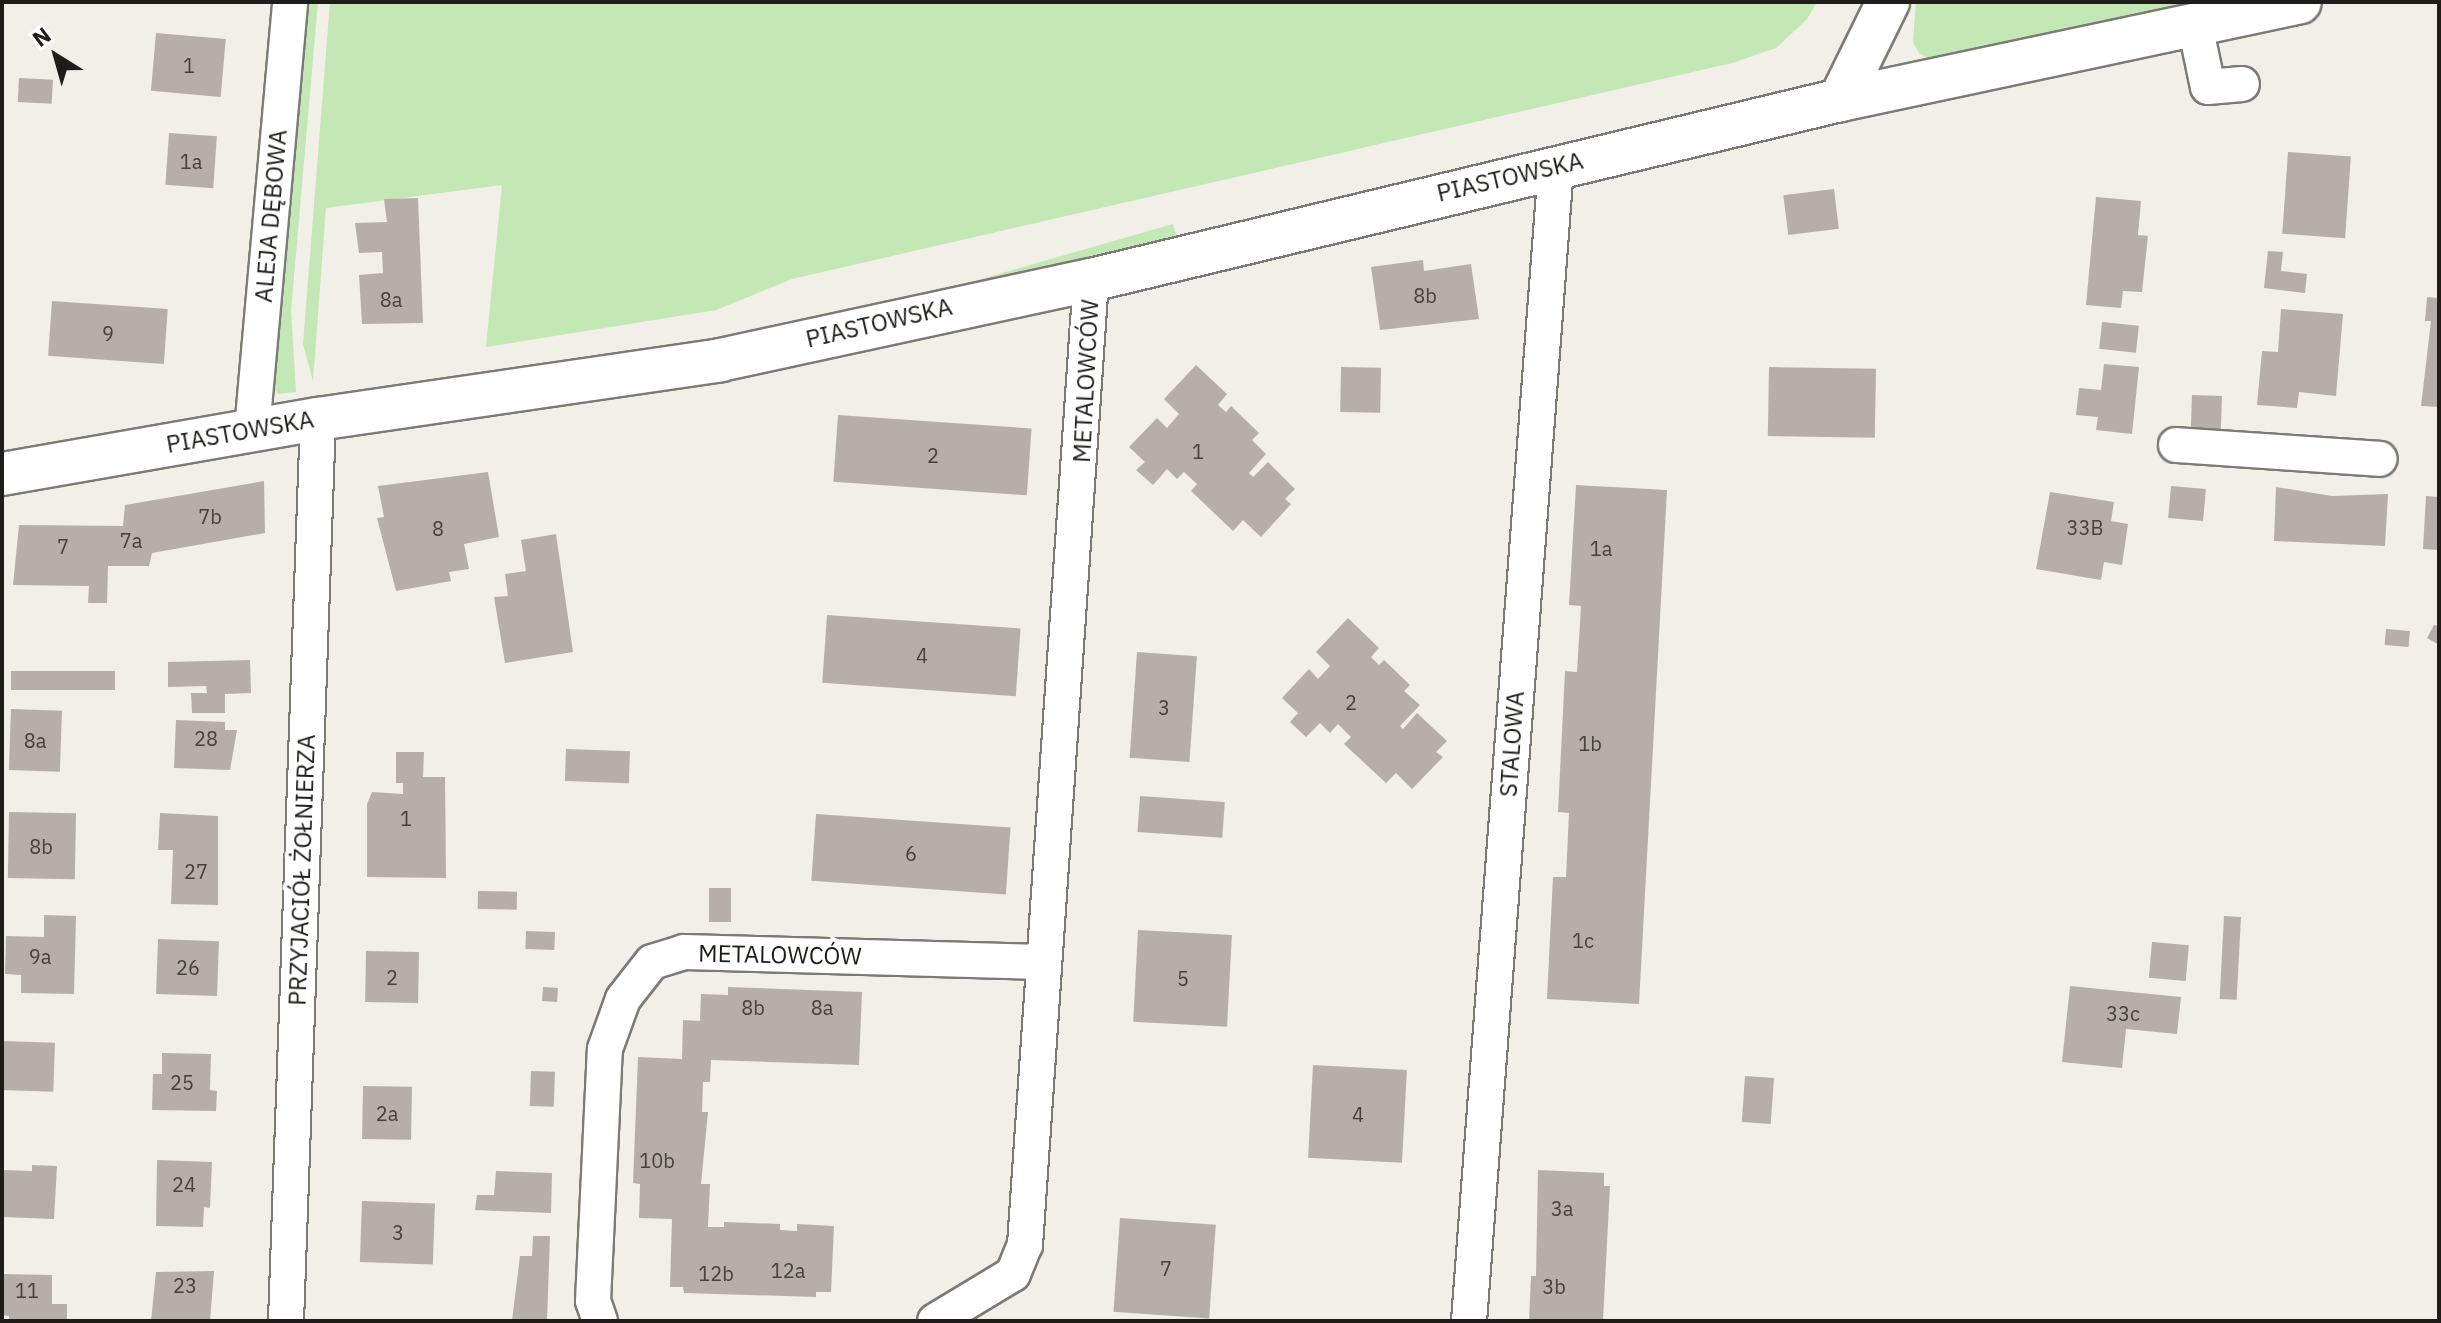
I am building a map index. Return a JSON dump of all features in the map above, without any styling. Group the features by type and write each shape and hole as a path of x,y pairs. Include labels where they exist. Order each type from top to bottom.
{"street":[{"name":"ALEJA DĘBOWA","path":"252,430 290,2"},
{"path":"1840,100 1888,2"},
{"name":"PIASTOWSKA","path":"2,474 318,419 720,360 1091,280 1840,100 2300,2"},
{"path":"2195,25 2208,87 2242,84"},
{"name":"STALOWA","path":"1469,1321 1556,166"},
{"name":"METALOWCÓW","path":"935,1321 1013,1274 1025,1245 1043,962 1080,496 1091,280"},
{"name":"PRZYJACIÓŁ ŻOŁNIERZA","path":"286,1321 318,419"},
{"path":"2176,445 2380,459"},
{"name":"METALOWCÓW","path":"600,1321 593,1301 605,1049 623,999 652,962 684,952 1043,962"}],"green space":[{"path":"304,2 318,2 291,311 296,392 278,394 269,380"},
{"path":"330,2 1817,2 1807,19 1776,48 1732,63 792,279 716,310 486,347 502,185 326,208 313,381 303,344"},
{"path":"1916,2 2203,2 1932,60 1919,53 1913,42"},
{"path":"1173,224 1178,242 964,304 959,285"}],"building":[{"path":"156,33 226,39 221,97 151,91"},
{"path":"19,78 53,80 52,104 18,102"},
{"path":"169,133 217,136 213,188 165,185"},
{"path":"2288,152 2351,156 2345,238 2282,234"},
{"path":"1834,189 1839,229 1788,235 1783,195"},
{"path":"2096,197 2141,201 2138,235 2148,236 2142,292 2123,291 2121,308 2086,305"},
{"path":"418,198 423,323 362,324 359,275 383,273 382,252 359,253 355,223 387,222 384,199"},
{"path":"2268,251 2283,252 2281,271 2307,274 2305,293 2264,288"},
{"path":"1423,260 1424,271 1471,264 1479,319 1380,330 1371,267"},
{"path":"2427,297 2439,298 2439,407 2421,406 2431,321 2425,321"},
{"path":"52,301 168,309 164,364 48,356"},
{"path":"2281,309 2343,314 2336,396 2299,392 2297,408 2257,405 2262,351 2278,352"},
{"path":"2102,322 2139,326 2136,353 2099,349"},
{"path":"2104,364 2139,367 2132,434 2096,430 2098,417 2076,415 2079,388 2101,390"},
{"path":"1196,365 1227,394 1218,405 1226,412 1231,406 1259,433 1252,440 1266,454 1249,473 1253,477 1268,462 1295,489 1285,499 1291,504 1261,537 1243,520 1233,531 1191,491 1197,484 1184,472 1177,479 1167,469 1153,485 1136,470 1145,462 1129,447 1157,418 1167,428 1179,414 1164,399"},
{"path":"1341,367 1381,368 1380,413 1340,412"},
{"path":"1769,367 1876,369 1875,438 1768,436"},
{"path":"2192,395 2222,396 2221,434 2191,433"},
{"path":"838,415 1032,429 1027,495 833,482"},
{"path":"488,472 499,537 464,544 469,569 449,572 451,581 396,591 377,518 384,517 378,486"},
{"path":"264,481 265,533 152,553 149,566 108,566 107,603 88,603 89,586 13,585 19,525 123,526 125,505"},
{"path":"1576,485 1667,490 1639,1004 1547,999 1553,877 1566,877 1569,813 1558,812 1565,671 1577,672 1581,606 1569,605"},
{"path":"2171,486 2206,489 2203,521 2168,518"},
{"path":"2276,487 2332,496 2388,494 2385,546 2274,541"},
{"path":"2050,492 2114,502 2111,521 2128,524 2122,565 2104,562 2101,580 2036,569"},
{"path":"2426,496 2439,497 2439,550 2423,549"},
{"path":"556,534 573,652 505,663 494,597 508,596 505,574 526,571 521,540"},
{"path":"827,615 1021,629 1016,696 822,683"},
{"path":"1348,618 1379,648 1371,657 1379,665 1384,660 1410,685 1404,691 1420,705 1400,726 1403,729 1417,713 1447,741 1436,752 1443,757 1412,789 1396,773 1386,783 1344,744 1351,737 1338,724 1330,733 1320,723 1306,737 1290,722 1298,713 1282,698 1309,669 1318,679 1330,666 1316,652"},
{"path":"2434,625 2439,626 2439,645 2427,638"},
{"path":"2386,629 2410,631 2409,647 2385,645"},
{"path":"1137,652 1197,656 1189,762 1130,758"},
{"path":"250,660 251,693 225,694 225,713 192,713 191,693 207,693 206,686 168,687 168,662"},
{"path":"11,671 115,671 115,690 11,690"},
{"path":"11,709 62,711 60,772 9,770"},
{"path":"176,720 225,722 225,730 237,730 230,770 174,768"},
{"path":"566,749 630,751 629,783 565,781"},
{"path":"396,752 424,752 423,777 445,777 446,878 367,877 367,804 372,792 403,794 403,783 396,783"},
{"path":"1140,796 1225,802 1222,838 1137,832"},
{"path":"9,812 76,813 75,879 8,878"},
{"path":"160,813 218,816 218,905 171,904 173,850 158,850"},
{"path":"816,814 1011,828 1006,894 811,881"},
{"path":"709,888 731,888 731,922 709,922"},
{"path":"478,891 517,892 517,910 478,909"},
{"path":"44,915 76,916 74,994 21,993 21,975 5,974 6,936 44,937"},
{"path":"2224,916 2241,917 2237,1000 2220,999"},
{"path":"1138,930 1232,935 1227,1027 1133,1022"},
{"path":"526,931 555,932 554,950 525,949"},
{"path":"158,939 219,941 217,996 156,994"},
{"path":"2152,942 2189,945 2186,981 2149,978"},
{"path":"366,951 419,952 418,1003 365,1002"},
{"path":"2070,986 2181,997 2177,1034 2126,1029 2122,1068 2062,1062"},
{"path":"543,987 558,988 557,1002 542,1001"},
{"path":"728,987 862,992 859,1065 711,1060 710,1082 703,1082 702,1112 708,1112 701,1184 710,1184 708,1227 724,1227 724,1222 780,1224 780,1230 797,1231 797,1224 834,1226 831,1292 816,1292 816,1297 684,1293 683,1287 670,1287 672,1219 639,1218 640,1184 633,1183 638,1057 682,1059 683,1020 700,1021 701,994 728,995"},
{"path":"2,1041 55,1043 53,1092 2,1090"},
{"path":"162,1053 211,1054 210,1090 217,1091 216,1111 152,1110 153,1074 162,1074"},
{"path":"1313,1065 1407,1070 1402,1163 1308,1158"},
{"path":"531,1071 555,1072 554,1107 530,1106"},
{"path":"1745,1076 1774,1078 1771,1124 1742,1122"},
{"path":"363,1086 412,1087 411,1140 362,1139"},
{"path":"157,1160 212,1162 210,1208 204,1207 203,1227 156,1226"},
{"path":"32,1165 57,1166 54,1219 3,1217 2,1170 32,1171"},
{"path":"1538,1170 1604,1173 1604,1186 1610,1186 1603,1320 1529,1321 1531,1276 1536,1276"},
{"path":"496,1171 552,1173 551,1213 475,1210 477,1195 494,1195"},
{"path":"362,1201 435,1204 433,1265 360,1262"},
{"path":"1120,1218 1216,1225 1209,1318 1113,1312"},
{"path":"533,1236 550,1236 547,1321 512,1321 520,1256 532,1256"},
{"path":"214,1271 210,1321 151,1321 156,1272"},
{"path":"2,1274 52,1275 52,1304 67,1304 67,1321 9,1321 9,1316 2,1315"}]}
